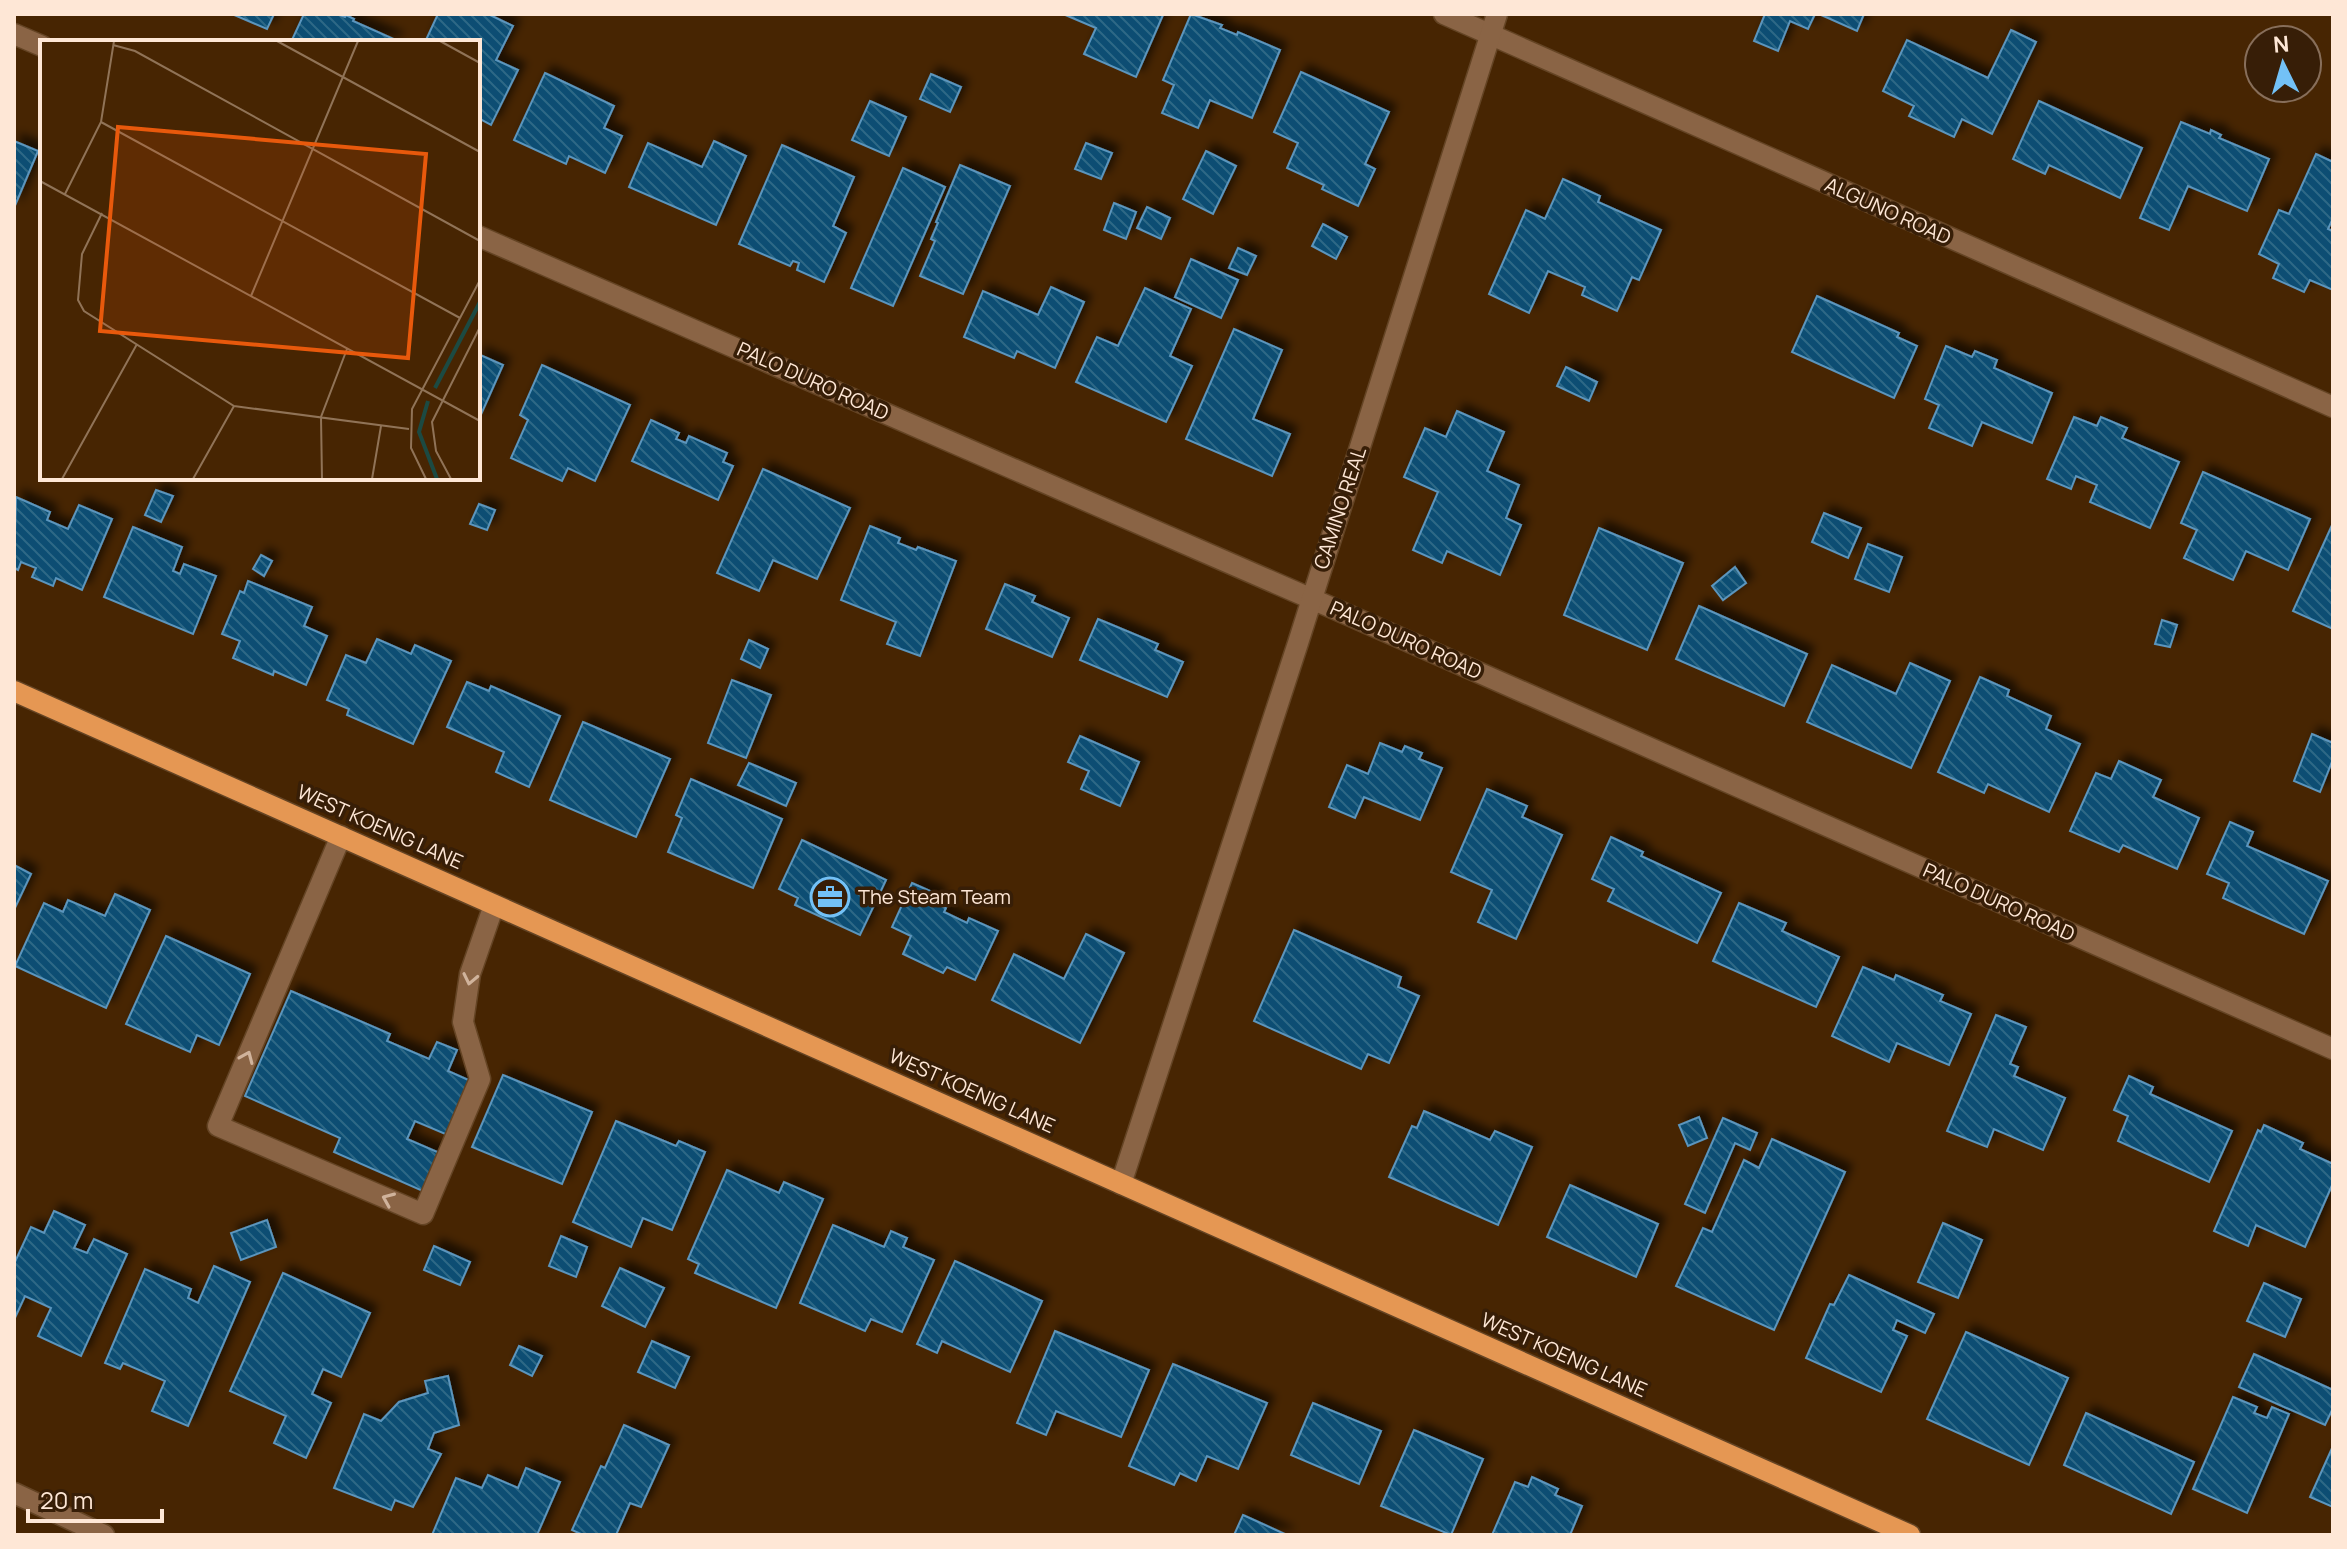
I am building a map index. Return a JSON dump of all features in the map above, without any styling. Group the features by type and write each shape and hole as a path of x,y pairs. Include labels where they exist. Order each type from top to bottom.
{"main road":[{"name":"WEST KOENIG LANE","path":"14,691 1121,1184 1878,1529 1910,1535"}],"street":[{"name":"ALGUNO ROAD","path":"1444,14 2333,407"},
{"name":"CAMINO REAL","path":"1121,1184 1312,599 1497,14"},
{"path":"14,34 40,45"},
{"name":"PALO DURO ROAD","path":"480,237 2333,1049"},
{"path":"341,836 218,1126 423,1214 480,1079 463,1022 470,974 494,905"},
{"path":"14,1493 104,1535"}],"building":[{"path":"232,14 274,14 267,29"},
{"path":"304,14 337,14 346,15 396,40 292,40"},
{"path":"438,14 488,14 513,26 496,60 518,70 491,125 480,119 480,40 426,40"},
{"path":"1063,14 1163,15 1136,77 1084,54 1096,28"},
{"path":"1191,14 1280,50 1252,118 1210,100 1198,128 1162,113 1174,85 1163,80"},
{"path":"1765,14 1815,14 1808,29 1790,21 1778,51 1754,41"},
{"path":"1819,14 1864,14 1857,31"},
{"path":"2011,30 2036,42 1992,134 1962,119 1954,137 1909,116 1914,106 1883,91 1907,40 1988,78"},
{"path":"1301,72 1389,112 1365,164 1375,169 1358,206 1322,189 1324,185 1287,168 1298,143 1274,132"},
{"path":"545,73 614,106 604,128 622,136 605,173 569,156 566,164 514,140"},
{"path":"931,74 961,87 950,112 920,99"},
{"path":"870,101 906,117 889,156 852,140"},
{"path":"2039,101 2142,148 2120,198 2049,165 2045,174 2013,159"},
{"path":"2181,122 2210,134 2211,130 2221,135 2219,138 2269,159 2247,211 2188,186 2169,230 2140,218"},
{"path":"14,141 38,151 14,208"},
{"path":"714,141 746,156 716,225 629,187 648,143 702,167"},
{"path":"1086,143 1112,153 1101,179 1075,169"},
{"path":"782,145 854,177 833,226 846,233 824,282 797,270 799,263 793,261 790,266 739,244"},
{"path":"1206,151 1236,166 1213,214 1183,199"},
{"path":"2316,154 2333,162 2333,218 2328,229 2333,231 2333,290 2310,280 2304,292 2273,278 2279,264 2259,254 2279,210 2289,214"},
{"path":"960,165 1010,186 963,294 920,276 935,241 931,239 936,222"},
{"path":"903,168 945,187 893,306 851,288"},
{"path":"1563,179 1600,196 1598,202 1661,230 1639,280 1632,277 1617,311 1582,295 1585,287 1548,271 1529,313 1489,294 1526,210 1545,219"},
{"path":"1114,203 1136,212 1126,239 1104,230"},
{"path":"1147,207 1170,218 1161,239 1137,228"},
{"path":"1323,224 1347,237 1336,259 1312,246"},
{"path":"1238,248 1256,256 1247,275 1229,268"},
{"path":"1191,259 1238,280 1221,318 1175,297"},
{"path":"1051,287 1084,302 1055,368 1017,351 1014,358 964,337 983,291 1038,315"},
{"path":"1145,288 1191,309 1170,356 1192,366 1166,422 1076,382 1097,337 1118,346"},
{"path":"1817,296 1899,333 1897,337 1917,346 1894,398 1792,352"},
{"path":"1234,329 1282,350 1253,419 1290,434 1272,476 1186,439"},
{"path":"1946,346 1972,357 1975,351 1997,360 1994,368 2052,393 2032,443 1982,422 1972,446 1929,428 1939,405 1925,399"},
{"path":"480,355 503,365 480,417"},
{"path":"542,365 630,405 595,481 568,468 562,481 511,458 528,420 520,415"},
{"path":"1566,367 1597,382 1589,401 1557,386"},
{"path":"1457,411 1504,432 1487,471 1519,485 1506,518 1521,525 1500,575 1447,551 1442,563 1413,550 1438,492 1404,477 1425,428 1446,437"},
{"path":"2074,417 2097,426 2101,417 2127,428 2122,438 2179,462 2150,528 2090,502 2097,485 2076,476 2071,489 2047,479"},
{"path":"651,420 679,433 676,439 686,443 689,436 727,453 723,462 733,466 718,500 632,461"},
{"path":"763,469 850,508 817,579 773,560 759,591 717,573"},
{"path":"2203,472 2310,519 2288,570 2246,551 2233,580 2184,558 2197,530 2181,523"},
{"path":"156,490 173,496 161,522 145,515"},
{"path":"16,497 50,512 47,520 68,529 79,505 112,519 82,590 56,578 53,586 32,577 36,568 21,562 18,570 14,568"},
{"path":"479,504 495,510 487,530 470,524"},
{"path":"1824,513 1861,528 1848,558 1812,542"},
{"path":"2333,523 2333,629 2293,611"},
{"path":"870,526 900,538 898,543 956,561 920,656 887,644 896,622 841,600"},
{"path":"133,527 182,547 173,571 180,574 184,564 216,576 193,634 104,597"},
{"path":"1599,528 1683,563 1647,650 1564,615"},
{"path":"1868,544 1902,557 1889,592 1855,579"},
{"path":"261,555 272,561 264,576 253,569"},
{"path":"1735,567 1746,583 1723,600 1712,586"},
{"path":"248,581 312,607 304,626 327,636 306,685 233,658 240,641 222,634 240,591 244,593"},
{"path":"1005,584 1035,596 1032,602 1069,618 1052,657 986,629"},
{"path":"1699,606 1807,654 1784,706 1676,659"},
{"path":"1098,619 1158,644 1155,650 1183,662 1167,697 1080,660"},
{"path":"2162,620 2177,625 2170,647 2155,644"},
{"path":"377,639 411,654 415,645 451,661 413,744 347,715 349,709 327,700 346,655 366,663"},
{"path":"749,640 768,649 760,668 741,659"},
{"path":"1910,663 1950,681 1911,768 1807,722 1832,665 1896,694"},
{"path":"1980,677 2009,690 2007,696 2051,716 2046,729 2080,744 2049,812 1988,784 1984,793 1938,772"},
{"path":"732,680 771,695 746,758 708,743"},
{"path":"467,682 489,691 491,686 560,716 529,787 496,772 504,752 447,727"},
{"path":"583,722 670,759 636,837 550,800"},
{"path":"2312,734 2333,743 2333,759 2320,792 2294,781"},
{"path":"1080,736 1139,762 1120,806 1081,789 1089,771 1068,762"},
{"path":"1380,743 1402,752 1405,746 1422,753 1419,759 1442,768 1420,820 1364,797 1355,818 1329,807 1347,765 1368,774"},
{"path":"2119,761 2161,780 2153,797 2199,818 2177,869 2123,845 2119,852 2070,831 2096,773 2111,779"},
{"path":"749,763 796,783 786,806 738,785"},
{"path":"691,779 782,819 753,888 668,852 682,818 676,815"},
{"path":"1487,789 1527,806 1522,817 1562,835 1516,939 1478,922 1492,890 1451,872"},
{"path":"2230,822 2253,832 2247,846 2328,881 2304,934 2223,898 2229,883 2207,874"},
{"path":"1611,837 1643,852 1641,856 1721,893 1697,943 1608,901 1614,889 1592,879"},
{"path":"802,840 886,880 860,935 795,905 798,898 779,889"},
{"path":"14,865 31,874 14,910"},
{"path":"912,883 939,895 935,903 946,908 944,912 967,923 969,918 998,931 975,980 947,967 943,973 903,954 911,936 892,927"},
{"path":"115,894 150,910 106,1008 15,966 44,903 63,912 68,900 105,916"},
{"path":"1739,903 1786,923 1782,931 1839,957 1816,1007 1713,961"},
{"path":"1294,930 1401,977 1398,987 1419,996 1389,1063 1368,1054 1361,1069 1254,1021"},
{"path":"1086,934 1124,953 1080,1043 992,1000 1014,954 1064,979"},
{"path":"166,936 250,974 219,1045 197,1035 190,1052 126,1024"},
{"path":"1863,967 1894,980 1896,975 1943,995 1940,1001 1971,1014 1949,1065 1897,1043 1889,1062 1832,1036"},
{"path":"291,991 390,1034 387,1041 429,1059 437,1042 457,1050 448,1071 473,1082 450,1136 415,1121 407,1139 442,1154 425,1192 334,1152 340,1138 245,1096"},
{"path":"1996,1015 2026,1027 2010,1064 2018,1067 2014,1076 2065,1098 2043,1150 1994,1129 1987,1147 1947,1131"},
{"path":"503,1075 592,1112 562,1184 472,1147"},
{"path":"2129,1076 2153,1087 2150,1094 2232,1131 2209,1182 2118,1141 2128,1116 2114,1110"},
{"path":"1424,1111 1490,1140 1495,1131 1532,1147 1498,1225 1389,1177 1412,1126 1417,1128"},
{"path":"1699,1117 1707,1138 1688,1146 1679,1125"},
{"path":"1723,1118 1757,1133 1750,1150 1735,1143 1705,1213 1685,1204"},
{"path":"616,1121 676,1146 679,1141 705,1152 672,1230 643,1218 631,1247 573,1222"},
{"path":"2264,1125 2303,1143 2300,1149 2333,1164 2333,1183 2305,1247 2256,1225 2248,1246 2214,1231 2258,1130 2261,1132"},
{"path":"1772,1139 1845,1172 1774,1330 1676,1286 1703,1228 1712,1232 1744,1160 1759,1168"},
{"path":"727,1170 779,1193 784,1182 823,1199 776,1308 695,1273 699,1264 688,1259"},
{"path":"1570,1185 1658,1224 1636,1277 1547,1237"},
{"path":"54,1211 85,1225 74,1248 87,1253 94,1239 127,1254 81,1356 38,1336 51,1308 25,1296 14,1320 14,1264 31,1227 44,1233"},
{"path":"267,1220 276,1247 241,1260 231,1233"},
{"path":"1943,1223 1982,1240 1958,1298 1918,1282"},
{"path":"833,1225 884,1247 891,1231 907,1238 903,1247 934,1260 902,1332 871,1319 865,1331 800,1303"},
{"path":"561,1236 587,1247 576,1277 549,1266"},
{"path":"434,1246 470,1262 460,1285 424,1270"},
{"path":"955,1261 1042,1301 1010,1372 942,1341 937,1353 917,1344"},
{"path":"214,1266 250,1282 188,1426 152,1411 165,1381 123,1363 120,1369 105,1363 145,1269 191,1289 188,1298 198,1303"},
{"path":"620,1268 664,1288 645,1327 602,1306"},
{"path":"283,1273 370,1313 341,1377 323,1369 312,1394 331,1403 306,1458 274,1443 286,1416 230,1391"},
{"path":"1849,1275 1934,1314 1925,1333 1897,1320 1893,1330 1907,1336 1881,1392 1806,1358 1830,1304 1834,1305"},
{"path":"2264,1283 2301,1299 2285,1337 2247,1321"},
{"path":"1055,1331 1149,1370 1121,1437 1056,1411 1046,1435 1017,1423"},
{"path":"1966,1332 2068,1378 2029,1465 1927,1419"},
{"path":"652,1341 689,1357 675,1388 638,1372"},
{"path":"519,1346 542,1356 532,1376 510,1365"},
{"path":"2254,1354 2333,1390 2333,1408 2325,1425 2239,1387"},
{"path":"1173,1364 1267,1403 1238,1469 1207,1456 1196,1481 1180,1473 1174,1485 1129,1466"},
{"path":"448,1376 459,1425 434,1433 428,1449 441,1454 413,1507 395,1500 391,1510 334,1488 364,1414 381,1421 399,1402 428,1393 425,1381"},
{"path":"2233,1397 2257,1407 2254,1413 2267,1418 2272,1407 2289,1414 2247,1513 2193,1489"},
{"path":"1313,1403 1381,1431 1359,1484 1291,1455"},
{"path":"2086,1413 2194,1462 2171,1514 2064,1465"},
{"path":"624,1425 669,1445 641,1507 630,1503 616,1535 583,1535 572,1530 601,1466 605,1468"},
{"path":"1414,1430 1483,1459 1451,1535 1381,1506"},
{"path":"2333,1446 2333,1507 2310,1497"},
{"path":"526,1468 560,1482 537,1535 432,1535 456,1478 482,1488 488,1475 518,1488"},
{"path":"1532,1477 1558,1489 1555,1495 1582,1506 1570,1535 1492,1535 1515,1482 1528,1487"},
{"path":"1243,1515 1287,1535 1234,1535"}],"place":[{"name":"The Steam Team","path":"830,897"}]}
